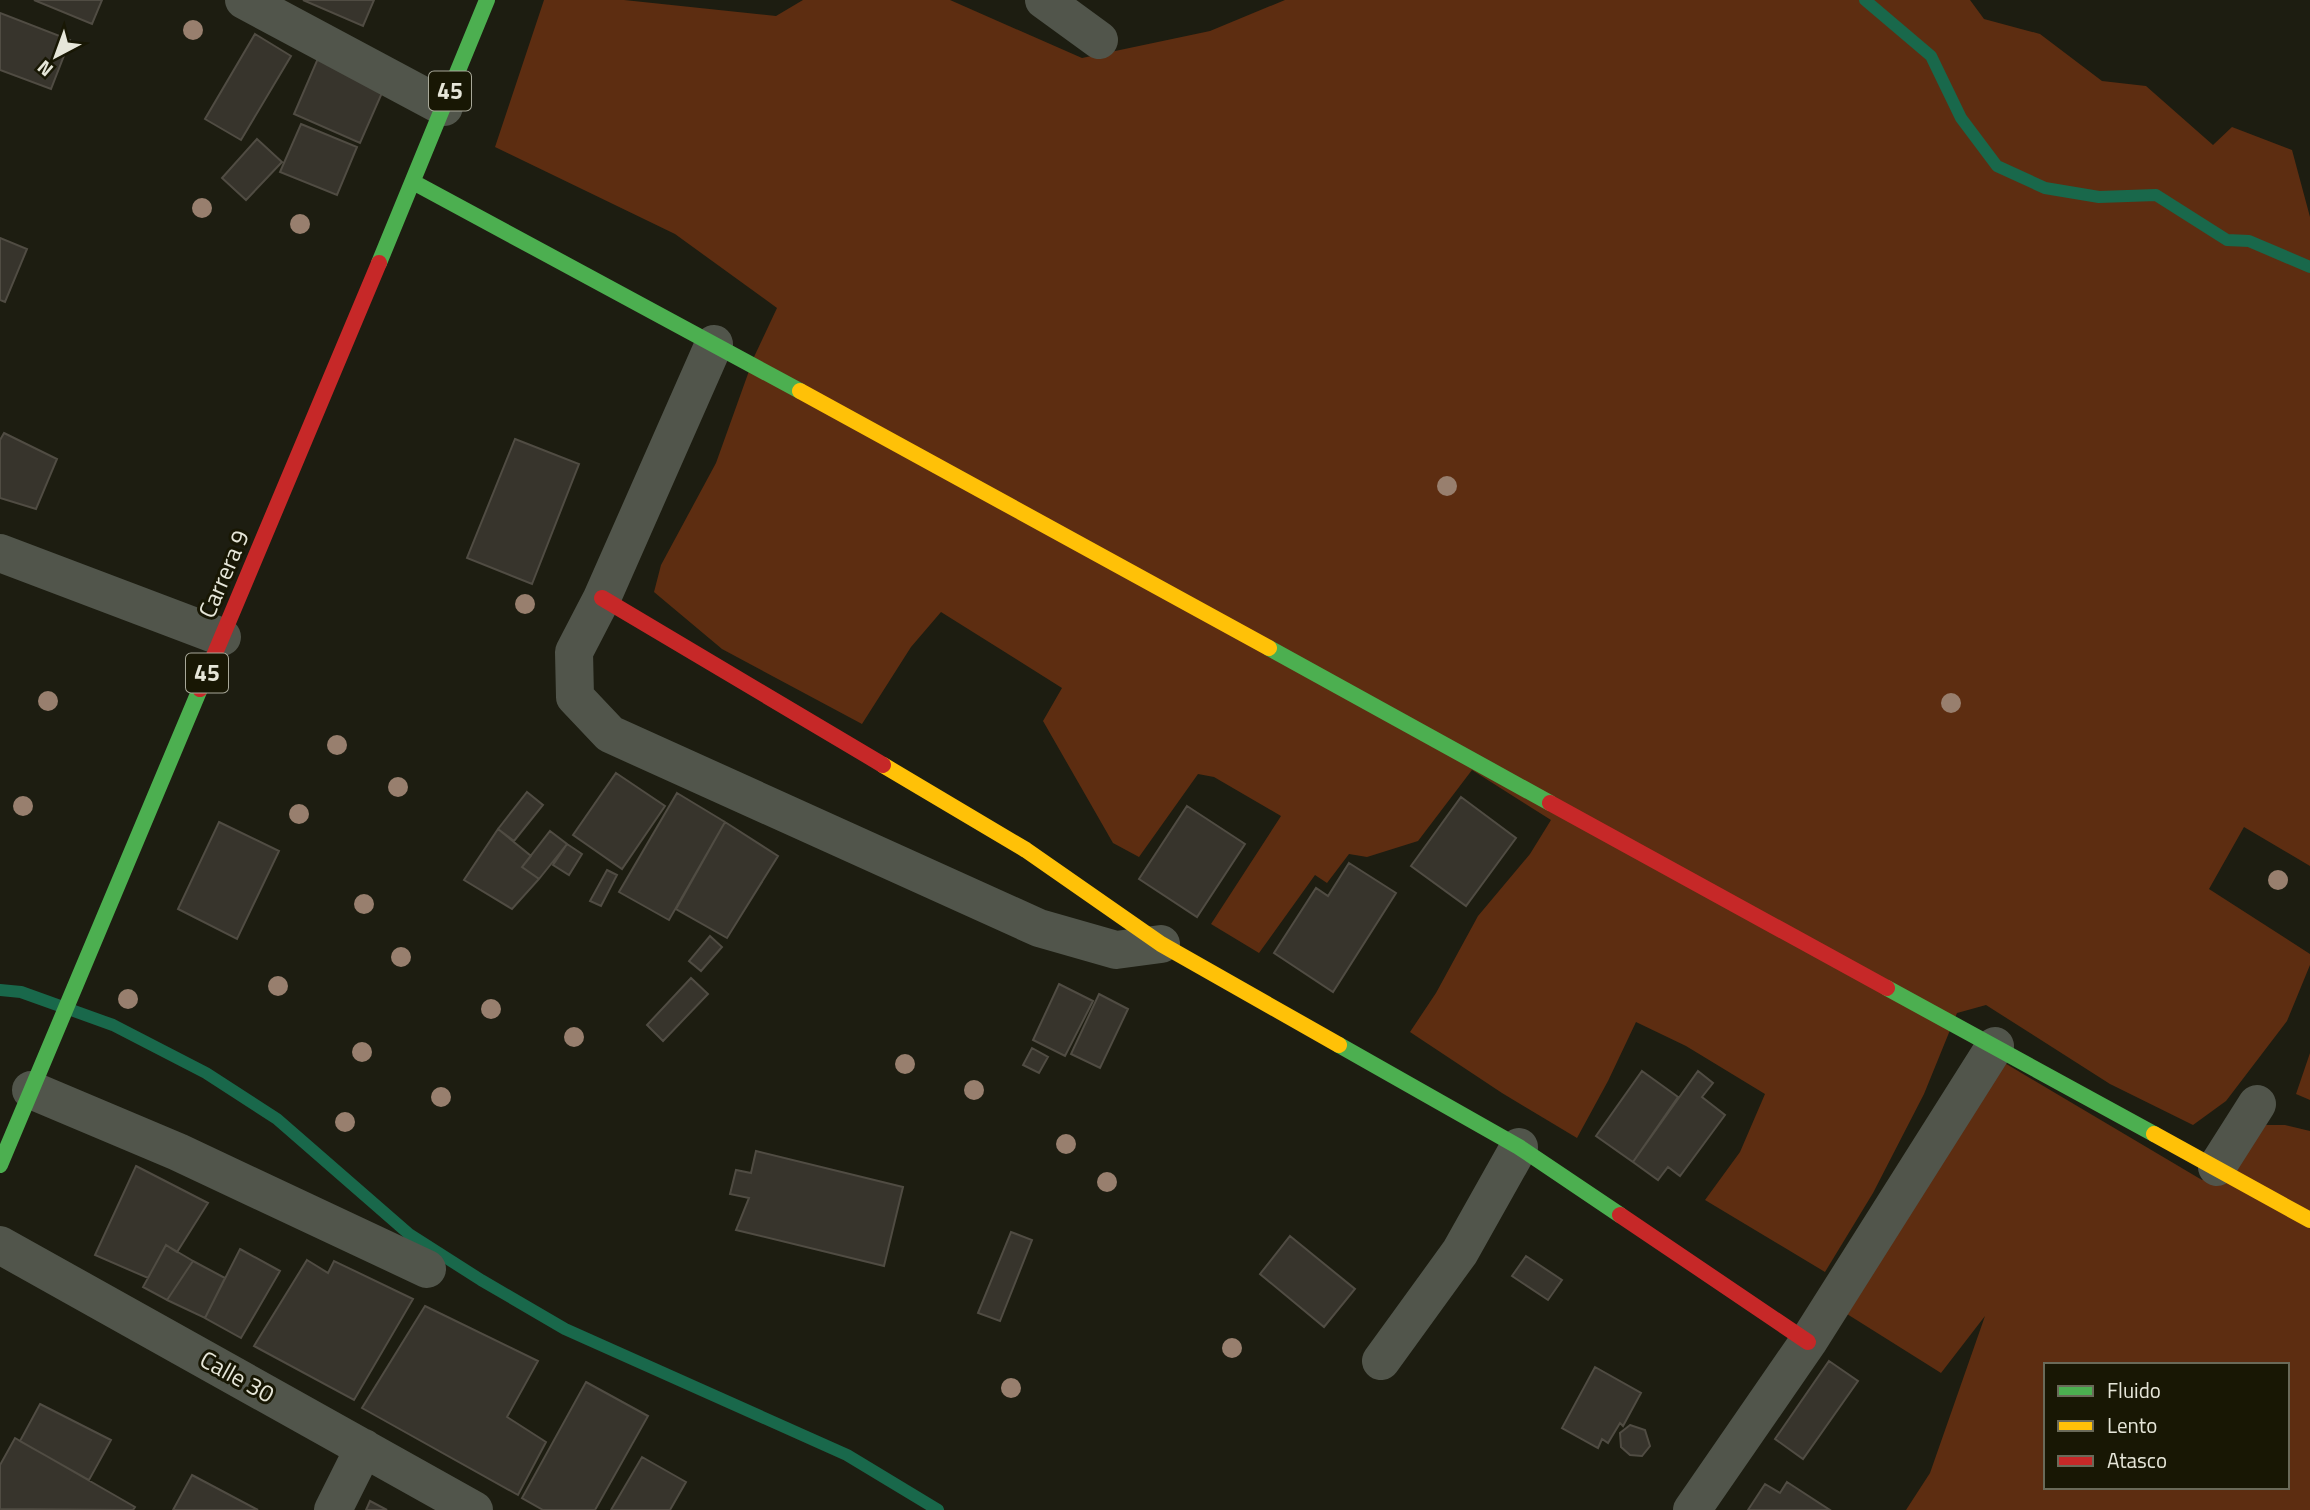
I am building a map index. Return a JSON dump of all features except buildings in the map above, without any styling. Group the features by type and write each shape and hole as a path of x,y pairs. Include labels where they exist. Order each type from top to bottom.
{"main road":[{"name":"Carrera 9","path":"0,1165 444,107 486,0"},
{"path":"413,181 2310,1220"},
{"path":"602,598 1026,850 1161,944 1519,1147 1808,1342"}],"street":[{"path":"244,0 444,107"},
{"path":"1044,0 1099,40"},
{"path":"714,344 602,598 574,652 575,697 610,734 1039,928 1116,950 1161,944"},
{"path":"0,553 222,637"},
{"path":"1692,1510 1808,1342 1995,1046"},
{"path":"31,1090 178,1152 427,1269"},
{"path":"2217,1167 2257,1104"},
{"path":"1381,1361 1460,1252 1519,1147"},
{"name":"Calle 30","path":"0,1245 474,1510"},
{"path":"333,1510 364,1448"}],"shaded area":[{"path":"544,0 624,0 776,16 803,0 950,0 1082,58 1210,31 1285,0 1970,0 1984,19 2040,34 2102,81 2146,86 2213,145 2232,127 2292,150 2310,217 2310,866 2244,827 2209,889 2310,954 2310,965 2287,1021 2226,1101 2193,1125 2110,1084 1986,1005 1957,1013 1924,1094 1873,1193 1825,1272 1705,1200 1740,1152 1765,1094 1686,1046 1636,1022 1577,1138 1502,1093 1410,1032 1436,993 1478,916 1530,854 1551,820 1472,770 1418,841 1367,857 1349,854 1327,883 1315,875 1259,953 1211,924 1281,816 1214,777 1198,774 1139,857 1113,843 1043,721 1062,688 941,612 911,647 862,724 722,649 654,592 661,565 716,463 754,357 777,308 675,234 495,147"},
{"path":"2310,1053 2310,1100 2296,1094"},
{"path":"2003,1062 2202,1180 2266,1125 2285,1125 2310,1131 2310,1510 1906,1510 1930,1473 1985,1316 1941,1373 1847,1314"}],"waterway":[{"path":"1865,0 1931,56 1961,118 1997,166 2045,188 2099,197 2156,195 2227,240 2249,241 2310,267"},
{"path":"0,990 21,992 113,1025 206,1073 277,1119 409,1234 481,1280 565,1329 847,1455 938,1510"}],"traffic: fast":[{"path":"379,263 487,0"},
{"path":"413,182 800,391"},
{"path":"1269,648 1550,803"},
{"path":"0,1165 200,689"},
{"path":"1887,988 2154,1134"},
{"path":"1339,1045 1519,1147 1620,1215"}],"traffic: slow":[{"path":"800,391 1269,648"},
{"path":"883,765 1026,850 1161,944 1339,1045"},
{"path":"2154,1134 2310,1220"}],"traffic: jam":[{"path":"200,689 379,263"},
{"path":"602,598 883,765"},
{"path":"1550,803 1887,988"},
{"path":"1620,1215 1808,1342"}]}
